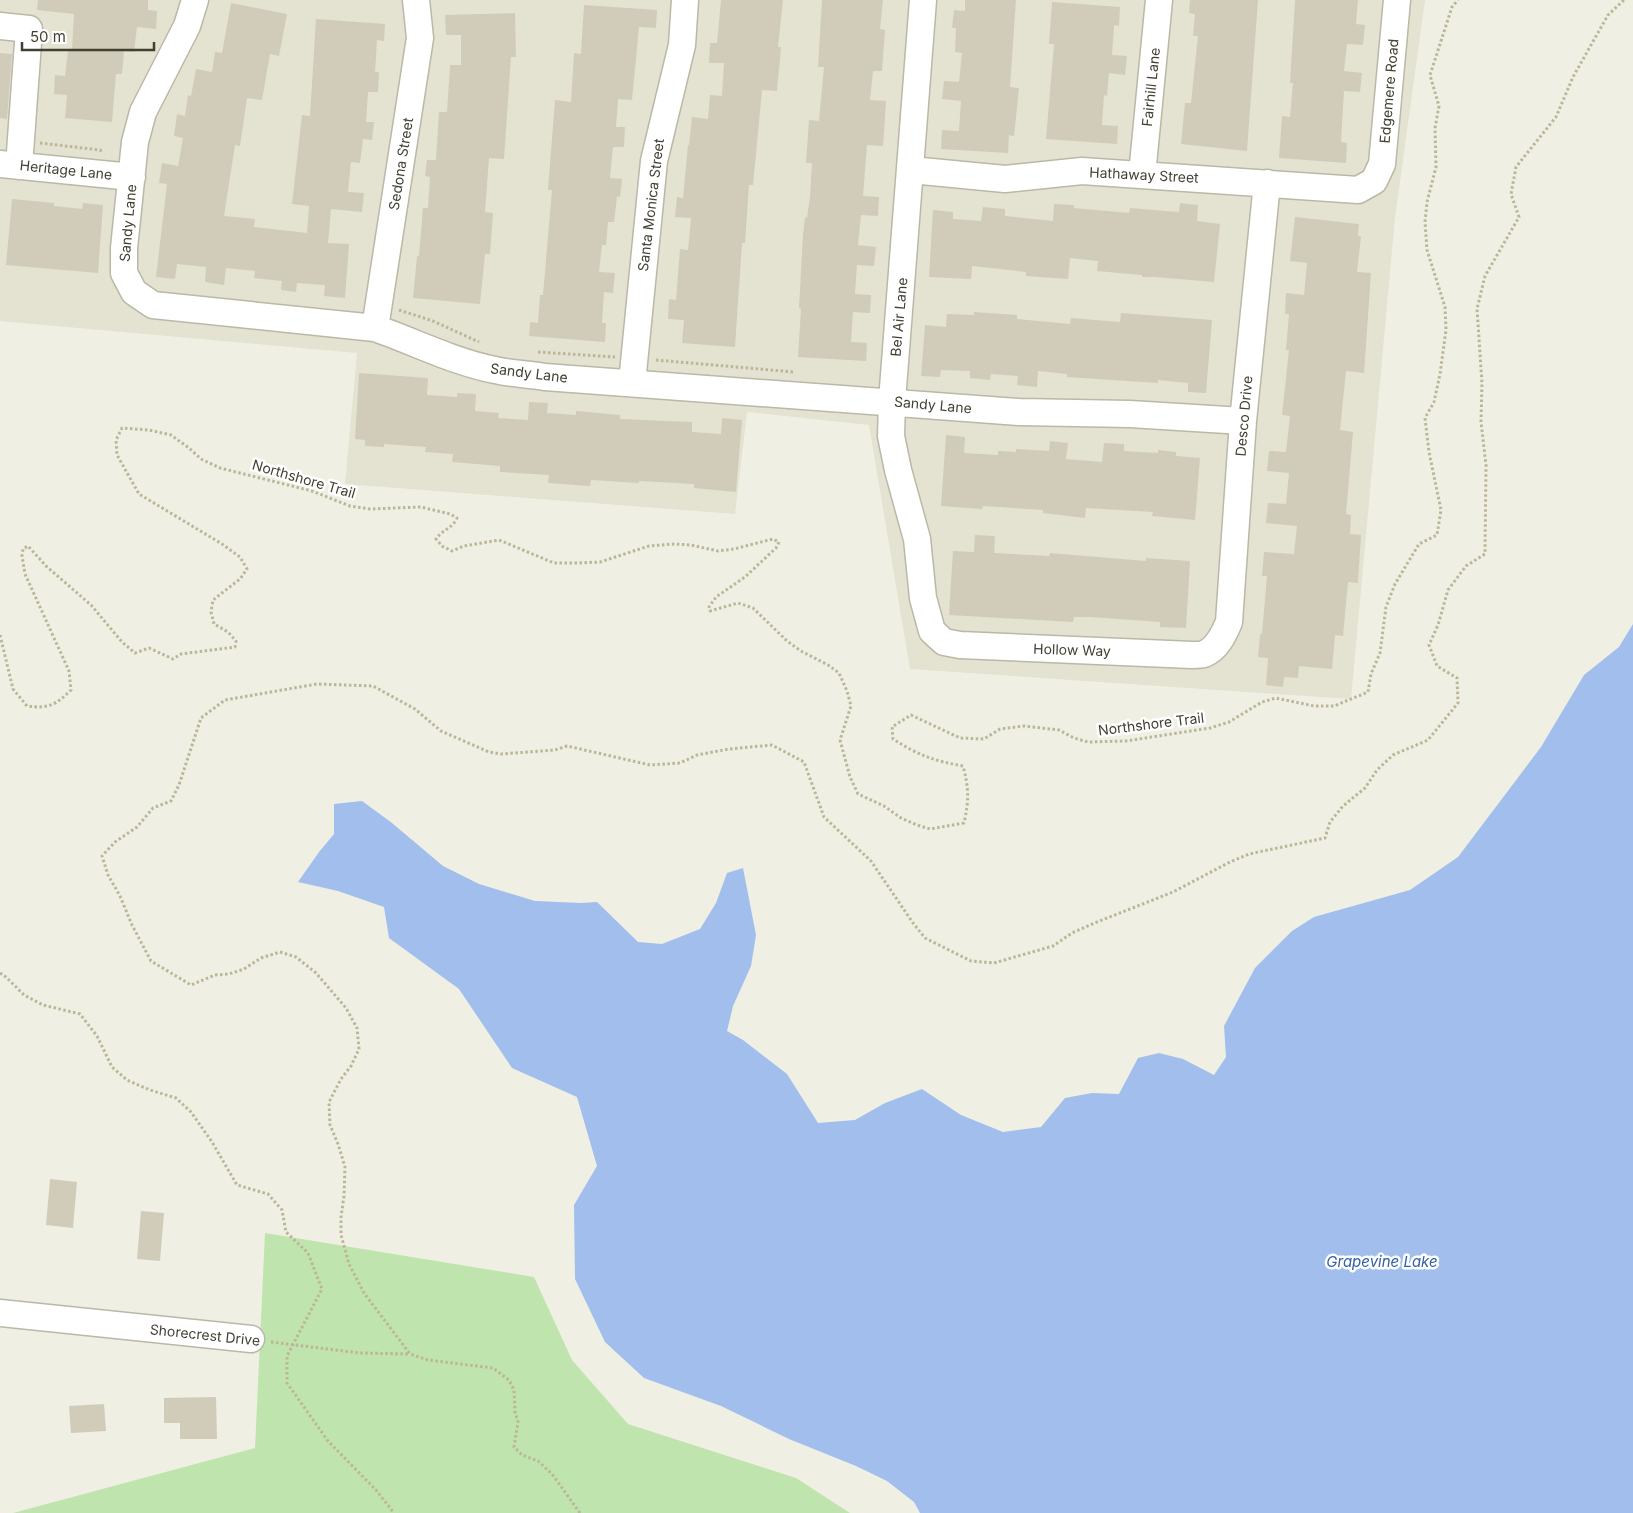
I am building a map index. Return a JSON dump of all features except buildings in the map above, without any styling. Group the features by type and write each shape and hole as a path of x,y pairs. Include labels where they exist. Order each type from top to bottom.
{"street":[{"name":"Sandy Lane","path":"195,0 187,26 143,112 135,142 124,248 124,273 134,292 153,305 375,328 453,358 496,370 545,376 1019,412 1130,414 1243,421"},
{"name":"Sedona Street","path":"375,328 420,38 416,0"},
{"name":"Santa Monica Street","path":"632,383 654,161 682,45 685,0"},
{"name":"Bel Air Lane","path":"923,0 892,401 891,436 917,540 923,598 932,631"},
{"name":"Fairhill Lane","path":"1142,175 1159,0"},
{"name":"Edgemere Road","path":"1374,181 1382,164 1385,148 1397,0"},
{"path":"0,26 29,29 10,165"},
{"name":"Heritage Lane","path":"10,165 132,177"},
{"name":"Hathaway Street","path":"911,170 1005,179 1082,172 1358,190 1374,181"},
{"name":"Desco Drive","path":"1214,646 1223,636 1229,622 1243,421 1267,183"},
{"name":"Hollow Way","path":"932,631 944,642 960,645 1192,655 1204,654 1214,646"},
{"name":"Shorecrest Drive","path":"0,1313 251,1339"}],"path":[{"name":"Northshore Trail","path":"0,635 13,689 27,706 40,708 60,702 71,690 69,671 25,574 22,556 23,549 28,546 46,566 91,604 122,642 135,653 149,648 173,659 181,654 235,647 236,641 228,632 214,624 211,612 213,600 240,580 247,569 240,557 222,544 139,494 117,455 116,440 122,428 133,428 171,435 201,459 220,468 312,490 350,506 370,508 421,507 450,514 458,518 455,524 440,533 436,538 442,546 452,551 464,546 499,540 554,562 584,563 600,562 649,546 690,545 718,551 773,539 779,542 776,548 744,577 716,597 709,607 710,611 738,603 753,608 801,652 828,665 839,673 851,706 840,740 850,778 858,794 884,806 901,818 930,829 964,823 969,803 968,782 963,766 947,764 918,754 893,739 892,727 911,716 960,738 984,738 1000,730 1024,726 1059,730 1074,738 1088,742 1126,741 1210,728 1229,722 1262,702 1276,698 1314,706 1334,706 1368,692 1371,674 1380,653 1386,607 1395,584 1419,544 1437,535 1440,518 1425,418 1434,402 1446,330 1445,307 1427,250 1426,240 1427,202 1436,167 1435,128 1439,106 1430,75 1452,7 1458,0"},
{"path":"145,948 151,961 191,984 215,975 229,974 244,969 261,958 280,952 296,956 316,973 346,1008 357,1028 359,1049 352,1066 328,1102 330,1124 345,1167 341,1216 342,1234 349,1264 364,1293 410,1354"},
{"path":"0,973 24,995 43,1005 80,1014 97,1036 112,1067 127,1080 176,1098 191,1112 212,1142 237,1184 268,1194 282,1210 286,1232 308,1252 322,1290 287,1356 287,1383 328,1441 376,1490 394,1513"},
{"name":"Shorecrest Drive","path":"251,1339 360,1353 410,1354 428,1360 493,1368 509,1380 514,1390 515,1412 518,1422 514,1447 522,1455 538,1461 552,1474 580,1513"}],"shaded area":[{"path":"0,0 1425,0 1395,218 1351,699 910,669 869,425 747,412 735,514 345,484 357,353 0,321"}],"green space":[{"path":"265,1233 534,1277 572,1360 628,1424 796,1478 850,1513 13,1513 255,1448"}],"water":[{"name":"Grapevine Lake","path":"1633,624 1633,1513 920,1513 914,1502 887,1481 856,1466 789,1439 721,1406 644,1378 605,1342 575,1279 574,1205 597,1166 577,1097 512,1068 459,989 389,938 384,907 338,891 298,882 334,834 334,804 362,801 392,823 443,866 479,884 535,901 597,902 638,942 662,944 700,929 716,903 727,873 743,868 756,935 751,966 733,1006 727,1031 743,1040 787,1074 818,1123 855,1120 885,1103 922,1089 961,1115 1003,1132 1041,1127 1065,1098 1092,1093 1119,1094 1138,1058 1159,1053 1183,1059 1214,1075 1226,1057 1224,1026 1255,968 1292,931 1314,917 1410,890 1458,857 1541,747 1584,675 1619,647"}]}
